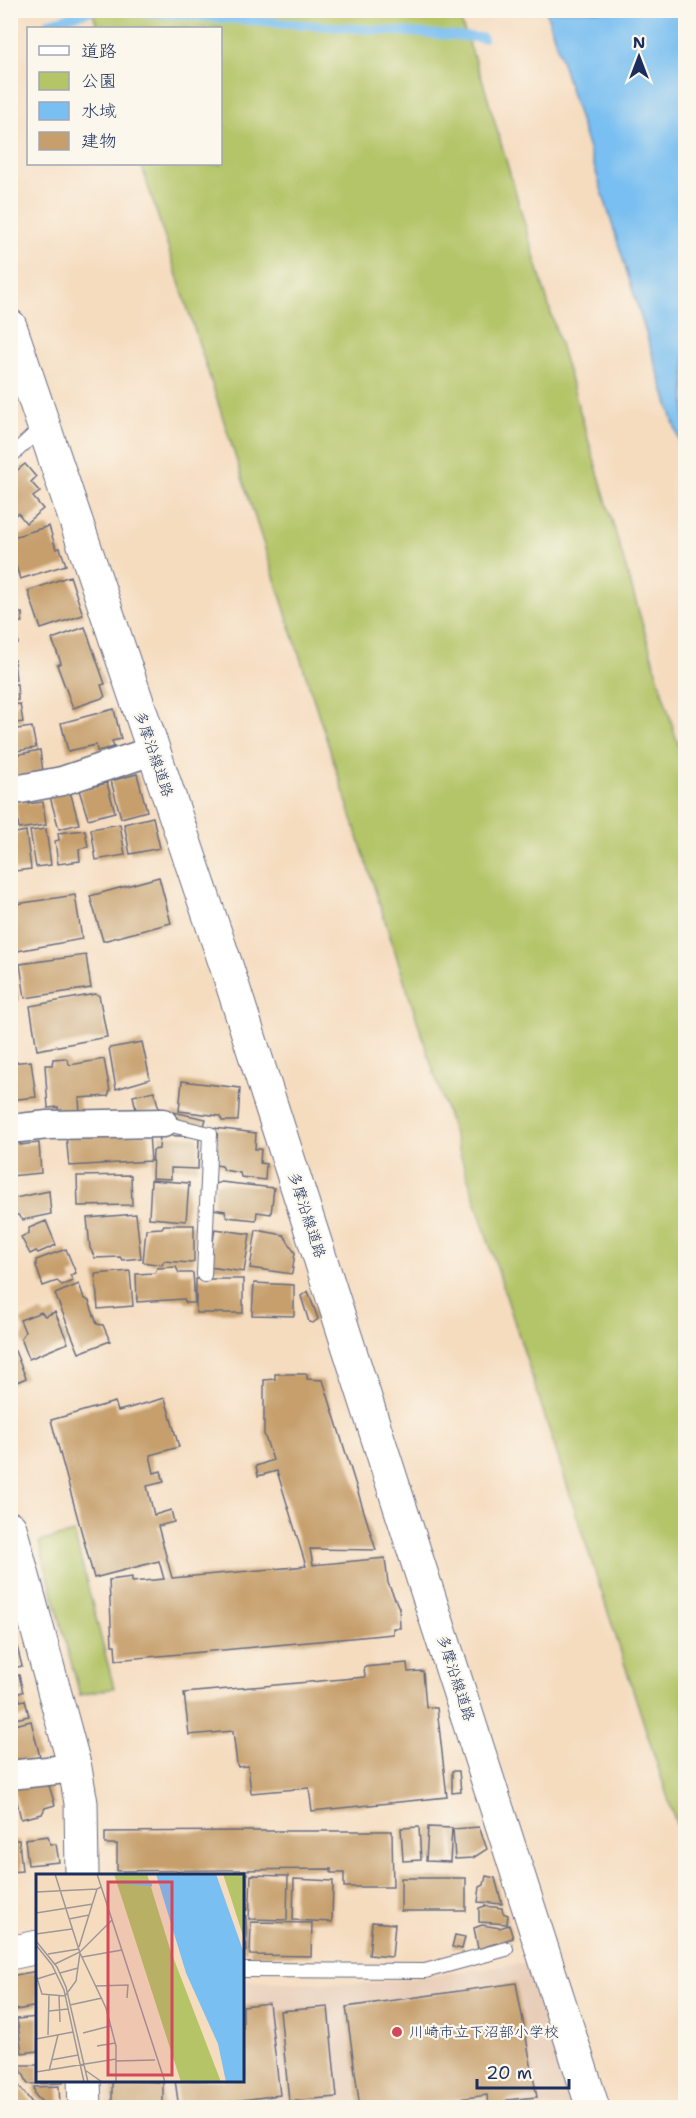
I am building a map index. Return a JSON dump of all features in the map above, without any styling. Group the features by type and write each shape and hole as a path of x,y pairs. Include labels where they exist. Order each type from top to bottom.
{"main road":[{"name":"多摩沿線道路","path":"10,326 152,752 226,964 593,2108"},
{"path":"10,1528 16,1579 75,1768 81,1803 82,1874"},
{"path":"10,1953 36,1947"},
{"path":"84,2082 85,2108"}],"street":[{"path":"10,791 62,781 152,752"},
{"path":"10,1129 48,1125 162,1124"},
{"path":"10,1775 75,1768"}],"lane":[{"path":"10,457 44,425"},
{"path":"162,1124 210,1134 204,1275"},
{"path":"244,1970 425,1971 506,1949"}],"shaded area":[{"name":"川崎市立下沼部小学校","path":"528,1963 574,2107 107,2107 106,2082 244,2082 244,1981 363,1984"}],"green space":[{"path":"92,11 457,11 483,82 685,762 685,1851 141,165 222,165 222,27 98,27"},
{"path":"74,1533 114,1688 80,1695 39,1542"}],"water":[{"path":"546,11 685,11 685,459"}],"building":[{"path":"25,464 36,477 31,482 40,492 33,497 43,509 26,523 18,513 10,519 10,476"},
{"path":"49,526 56,549 60,548 66,565 20,579 10,547 10,538"},
{"path":"70,576 83,615 41,629 28,591"},
{"path":"22,613 22,622 16,622 18,644 10,645 10,614"},
{"path":"85,627 105,684 101,685 105,697 73,708 57,665 61,663 52,639"},
{"path":"14,660 16,680 10,680 10,661"},
{"path":"10,684 17,684 18,700 10,701"},
{"path":"20,704 23,722 10,724 10,705"},
{"path":"114,709 121,739 112,741 114,747 97,751 96,745 68,751 61,723"},
{"path":"32,727 36,748 10,752 10,730"},
{"path":"40,750 43,772 10,778 10,756"},
{"path":"137,774 147,811 121,818 111,781"},
{"path":"107,783 115,812 88,819 79,790"},
{"path":"70,791 79,824 59,829 50,797"},
{"path":"29,801 29,804 43,802 46,825 19,829 15,802"},
{"path":"10,809 12,809 14,830 10,831"},
{"path":"153,817 160,848 130,854 124,824"},
{"path":"120,824 125,855 96,860 91,829"},
{"path":"46,829 51,865 36,867 30,831"},
{"path":"85,830 88,847 79,849 80,861 58,864 55,841 59,840 58,833"},
{"path":"26,831 31,869 15,871 10,834"},
{"path":"159,877 171,923 103,941 90,896"},
{"path":"75,895 82,939 17,951 10,905"},
{"path":"86,955 91,988 25,998 20,964"},
{"path":"16,981 19,1000 14,1000 15,1008 10,1008 10,982"},
{"path":"99,995 107,1037 37,1050 30,1006"},
{"path":"142,1042 150,1079 116,1089 109,1048"},
{"path":"66,1058 70,1065 104,1059 110,1091 108,1096 79,1098 80,1113 59,1114 58,1107 48,1108 45,1065 52,1065 53,1059"},
{"path":"31,1061 36,1097 10,1100 10,1063"},
{"path":"182,1081 240,1088 238,1121 222,1121 220,1116 179,1111"},
{"path":"154,1091 159,1109 137,1114 133,1096"},
{"path":"173,1112 206,1119 203,1129 170,1121"},
{"path":"214,1128 256,1133 255,1149 261,1149 260,1163 266,1164 265,1180 241,1177 240,1173 209,1164"},
{"path":"149,1134 151,1161 69,1166 66,1135"},
{"path":"160,1135 199,1137 198,1169 171,1168 171,1179 152,1178 153,1150 159,1149"},
{"path":"20,1138 20,1145 39,1143 41,1173 10,1176 10,1139"},
{"path":"131,1175 132,1205 78,1206 77,1176"},
{"path":"151,1180 189,1183 186,1221 149,1218"},
{"path":"221,1182 274,1188 271,1214 257,1212 256,1220 226,1217 225,1211 213,1209 215,1184"},
{"path":"49,1191 51,1214 23,1220 18,1215 12,1215 10,1199"},
{"path":"136,1214 141,1258 122,1260 120,1257 95,1258 90,1248 87,1218"},
{"path":"46,1221 56,1245 30,1254 21,1237 29,1233 29,1228"},
{"path":"164,1225 194,1225 194,1261 191,1263 164,1261 162,1265 143,1262 146,1229 162,1228"},
{"path":"215,1229 250,1234 244,1272 209,1267"},
{"path":"256,1230 284,1235 295,1253 292,1274 250,1268"},
{"path":"66,1249 76,1273 70,1275 73,1281 62,1285 57,1281 43,1286 36,1260"},
{"path":"176,1267 179,1273 193,1273 195,1303 186,1303 184,1299 137,1302 136,1274 155,1273 157,1268"},
{"path":"130,1271 133,1306 98,1309 95,1274"},
{"path":"196,1279 243,1279 243,1313 196,1313"},
{"path":"254,1283 294,1285 294,1316 252,1315"},
{"path":"79,1284 84,1298 89,1301 97,1324 103,1325 110,1341 79,1353 55,1294"},
{"path":"308,1291 318,1319 313,1323 309,1322 301,1296"},
{"path":"41,1312 45,1316 55,1312 68,1343 29,1359 21,1338 25,1332 20,1320"},
{"path":"15,1351 26,1378 10,1385 10,1353"},
{"path":"275,1374 307,1374 307,1379 323,1380 376,1550 310,1549 313,1565 385,1558 388,1583 399,1608 400,1628 393,1628 393,1634 116,1660 115,1645 112,1645 109,1580 132,1577 132,1582 164,1579 159,1561 94,1578 51,1420 115,1402 118,1411 165,1398 179,1447 150,1455 154,1473 161,1471 164,1482 147,1486 154,1515 171,1510 174,1522 158,1526 172,1578 306,1566 277,1471 258,1476 256,1466 273,1460 264,1434 264,1380 275,1379"},
{"path":"10,1605 17,1625 10,1626"},
{"path":"14,1635 22,1666 10,1669 10,1636"},
{"path":"407,1663 408,1672 423,1671 426,1707 437,1708 447,1797 312,1811 309,1788 251,1793 248,1766 238,1767 237,1764 233,1731 189,1735 184,1693 365,1677 364,1667"},
{"path":"19,1675 23,1692 18,1693 20,1701 25,1700 29,1716 10,1720 10,1677"},
{"path":"31,1721 40,1757 10,1764 10,1726"},
{"path":"452,1771 459,1771 461,1792 452,1793"},
{"path":"48,1782 55,1805 45,1808 42,1814 21,1819 14,1788"},
{"path":"419,1827 421,1860 403,1861 401,1828"},
{"path":"428,1827 452,1828 450,1862 426,1861"},
{"path":"479,1827 487,1849 473,1858 455,1859 453,1829"},
{"path":"392,1831 393,1887 344,1887 344,1873 331,1873 331,1869 117,1871 117,1844 105,1844 105,1832"},
{"path":"48,1836 50,1844 56,1844 59,1862 28,1865 25,1839"},
{"path":"10,1840 19,1840 22,1871 10,1872"},
{"path":"247,1873 247,1910 244,1910 243,1874"},
{"path":"251,1875 288,1876 287,1920 249,1919"},
{"path":"486,1876 495,1878 502,1904 478,1902 480,1887 484,1885"},
{"path":"401,1878 466,1878 466,1911 401,1911"},
{"path":"294,1879 333,1881 332,1922 293,1920"},
{"path":"485,1906 502,1908 503,1913 508,1915 507,1924 479,1922 479,1908"},
{"path":"244,1916 246,1916 247,1951 244,1952"},
{"path":"251,1922 312,1923 311,1956 250,1955"},
{"path":"372,1922 395,1924 392,1957 369,1955"},
{"path":"482,1925 500,1928 509,1925 513,1938 478,1949 474,1928"},
{"path":"455,1935 465,1937 462,1949 452,1947"},
{"path":"36,1971 36,2006 10,2011 10,1976"},
{"path":"516,1983 537,2097 507,2100 508,2108 488,2108 487,2095 392,2108 360,2108 346,2007"},
{"path":"269,2003 280,2095 179,2108 175,2082 244,2082 244,2006"},
{"path":"328,2007 337,2097 289,2101 280,2011"},
{"path":"36,2017 36,2051 22,2053 17,2019"},
{"path":"10,2062 19,2073 10,2080"},
{"path":"19,2065 36,2065 36,2082 63,2082 63,2083 28,2084"},
{"path":"16,2082 36,2108 10,2108 10,2086"},
{"path":"112,2082 163,2082 163,2108 112,2108"},
{"path":"59,2086 60,2105 45,2105 35,2095 34,2087"}],"waterway":[{"path":"48,23 91,11"},
{"path":"125,11 483,38"}],"place":[{"name":"川崎市立下沼部小学校","path":"397,2032"}]}
